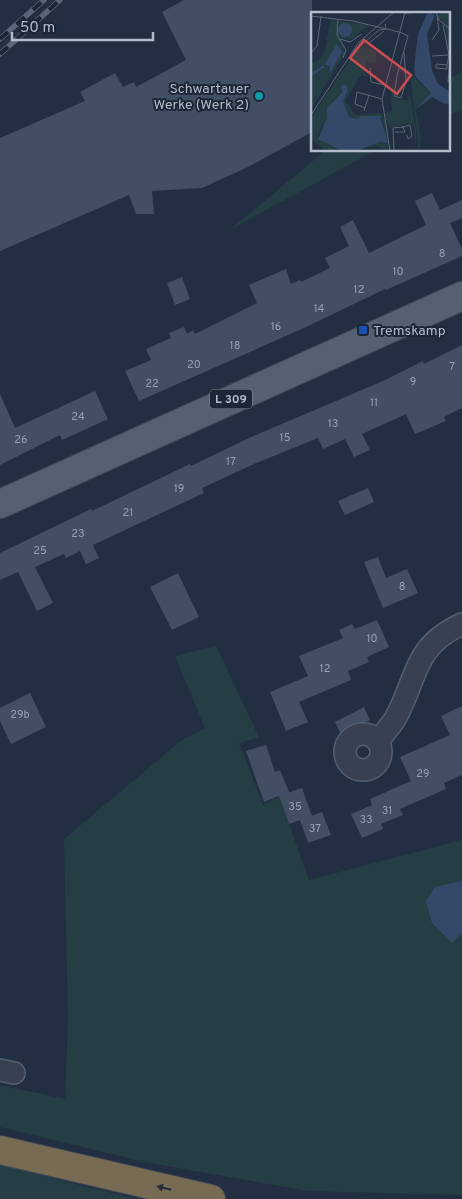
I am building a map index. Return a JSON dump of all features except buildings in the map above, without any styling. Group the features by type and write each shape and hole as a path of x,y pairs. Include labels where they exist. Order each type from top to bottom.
{"highway":[{"path":"0,1150 211,1199"}],"main road":[{"name":"L 309","path":"0,504 462,296"}],"street":[{"path":"378,741 394,720 422,656 435,641 451,629 462,624"}],"green space":[{"path":"462,72 462,110 450,114 450,78"},
{"path":"325,151 374,151 231,229"},
{"path":"216,646 259,737 239,743 263,805 279,797 309,880 462,840 462,1195 308,1191 145,1162 0,1127 0,1085 65,1099 68,1018 64,839 182,740 205,728 175,656"},
{"path":"0,1165 136,1199 0,1199"}],"water":[{"path":"462,881 462,933 452,943 432,923 426,901 435,887"}],"railway":[{"path":"0,39 44,0"},
{"path":"0,54 60,0"}],"place":[{"name":"Schwartauer Werke (Werk 2)","path":"259,96"},
{"name":"Tremskamp","path":"363,330"}]}
